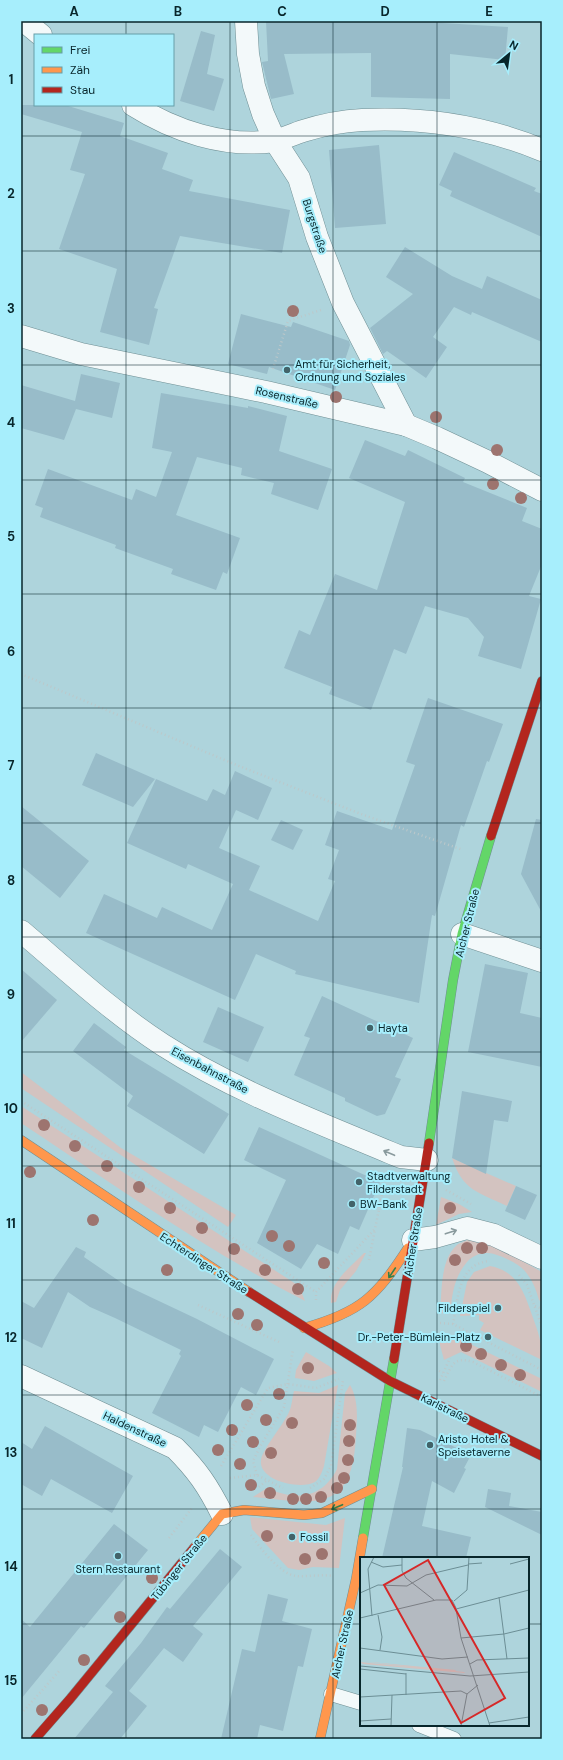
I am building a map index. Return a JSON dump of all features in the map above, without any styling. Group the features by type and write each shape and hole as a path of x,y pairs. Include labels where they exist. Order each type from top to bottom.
{"main road":[{"name":"Aicher Straße","path":"320,1739 356,1579 372,1489 427,1160 453,980 462,934 484,858 542,681"},
{"name":"Echterdinger Straße","path":"21,1140 152,1229 304,1328 390,1381"},
{"path":"304,1328 327,1323 350,1313 374,1296 390,1276 413,1240"},
{"name":"Karlstraße","path":"390,1381 542,1456"},
{"path":"222,1514 244,1510 304,1515 322,1513 372,1489"},
{"name":"Tübinger Straße","path":"35,1739 70,1699 222,1514"}],"street":[{"path":"24,21 40,34"},
{"name":"Burgstraße","path":"246,21 248,54 254,86 263,114 274,141 299,178 317,237 343,303 406,425"},
{"path":"135,106 180,130 216,139 243,142 274,141 327,125 361,120 412,120 478,128 520,141 542,150"},
{"name":"Rosenstraße","path":"21,336 80,354 266,392 406,425 486,461 542,490"},
{"name":"Eisenbahnstraße","path":"21,931 115,1009 163,1045 197,1065 225,1080 401,1158 427,1160"},
{"path":"462,934 542,961"},
{"path":"413,1240 435,1237 467,1228 481,1230 542,1258"},
{"name":"Haldenstraße","path":"21,1376 175,1448 191,1464 209,1487 222,1514"}],"lane":[{"path":"331,1694 360,1703"},
{"path":"422,1726 454,1739"}],"path":[{"path":"266,392 288,321 343,303"},
{"path":"21,674 234,764 361,814 484,858"},
{"path":"21,1101 316,1292"},
{"path":"368,1263 375,1229"},
{"path":"453,1324 460,1287 465,1276 472,1266 480,1262 497,1261"},
{"path":"515,1270 527,1285 542,1327"},
{"path":"198,1305 293,1349"},
{"path":"535,1306 542,1309"},
{"path":"440,1323 453,1324 542,1370"},
{"path":"257,1474 254,1461 261,1445 284,1407 293,1349 304,1328"},
{"path":"437,1385 450,1358"},
{"path":"433,1403 456,1361 462,1359 472,1362 542,1398"},
{"path":"439,1371 443,1373"},
{"path":"220,1468 268,1388 288,1384 316,1388 343,1378 331,1466 324,1479 313,1488 306,1489"},
{"path":"227,1478 257,1474 266,1480 288,1489"},
{"path":"244,1510 248,1530 259,1547 284,1571 296,1576 320,1574 356,1579"}],"shaded area":[{"path":"21,1072 121,1148 236,1215 228,1227 21,1088"},
{"path":"21,1106 299,1286 305,1301 196,1239 21,1123"},
{"path":"452,1158 516,1186 507,1206 480,1193 467,1184 456,1169"},
{"path":"441,1197 459,1204 472,1212 459,1214 436,1225"},
{"path":"467,1240 477,1241 497,1248 542,1272 542,1302 539,1300 529,1277 521,1267 500,1256 490,1253 483,1253 469,1260 459,1274 453,1293 450,1314 440,1313 444,1268 451,1252 457,1245"},
{"path":"364,1253 366,1253 356,1271 340,1290 336,1302 331,1303 333,1288 347,1269"},
{"path":"490,1266 507,1273 518,1284 522,1291 529,1306 539,1337 542,1360 480,1330 484,1323 479,1320 479,1315 460,1316 467,1282 474,1272"},
{"path":"440,1335 456,1337 542,1379 542,1392 461,1352 444,1360 440,1345"},
{"path":"306,1352 329,1366 337,1373 314,1381 295,1378 296,1370"},
{"path":"338,1385 324,1466 318,1479 309,1484 291,1484 282,1482 266,1473 262,1467 262,1456 289,1412 294,1391 319,1393"},
{"path":"350,1385 356,1403 356,1436 353,1462 347,1480 338,1492 326,1498 312,1501 253,1497 267,1488 288,1495 307,1495 316,1492 331,1479 337,1469 345,1393"},
{"path":"250,1517 326,1525 345,1518 339,1568 313,1567 299,1570 288,1568 252,1529"}],"building":[{"path":"266,21 410,21 508,27 505,60 450,54 450,99 371,97 371,53 284,54 294,94 271,99 262,62 268,61"},
{"path":"201,31 215,35 207,74 224,79 214,111 180,101"},
{"path":"21,105 68,106 124,123 120,136 168,153 162,169 193,180 189,191 290,210 282,253 180,236 154,308 158,309 149,345 100,332 117,269 59,249 85,174 70,170 82,132 21,114"},
{"path":"379,145 386,224 335,228 329,150"},
{"path":"454,152 536,188 534,191 542,194 542,237 450,196 452,191 439,185"},
{"path":"405,247 452,276 482,289 487,276 542,300 542,342 472,312 471,315 454,307 433,337 447,347 426,378 387,351 383,354 370,328 413,294 386,277"},
{"path":"241,314 291,327 293,322 349,341 350,345 335,390 269,367 267,374 228,364"},
{"path":"81,374 120,383 112,418 76,409 64,440 21,428 21,385 75,401"},
{"path":"161,393 248,408 248,406 287,416 279,451 332,469 318,510 271,494 274,483 241,475 242,468 197,457 176,515 240,538 227,574 223,572 216,590 171,574 173,569 115,548 116,545 40,517 43,508 35,505 48,469 132,500 136,489 156,497 172,452 152,448"},
{"path":"365,440 405,456 408,450 465,478 463,482 527,508 522,521 542,529 542,564 529,596 541,599 521,669 478,656 484,637 468,618 425,606 406,654 394,649 371,710 329,694 332,687 284,668 299,630 310,635 335,574 377,590 405,502 349,478"},
{"path":"428,698 503,724 489,762 487,761 464,827 461,825 435,916 432,915 419,1003 295,974 296,971 256,954 235,1000 86,933 104,894 157,918 162,907 212,930 233,884 188,864 186,869 127,843 156,779 207,801 213,789 225,795 235,771 272,788 258,820 236,810 219,848 260,866 249,890 318,921 335,881 328,879 339,850 325,845 337,811 392,830 415,765 406,762"},
{"path":"96,753 155,779 133,807 82,785"},
{"path":"21,806 89,861 60,898 21,866"},
{"path":"536,819 542,820 542,913 521,874"},
{"path":"281,820 303,830 293,850 271,840"},
{"path":"485,964 528,973 520,1013 542,1018 542,1067 468,1052"},
{"path":"21,969 57,1000 21,1042"},
{"path":"322,996 413,1038 395,1077 401,1079 385,1114 377,1116 345,1101 345,1098 294,1075 310,1038 304,1036"},
{"path":"218,1007 264,1027 248,1062 203,1042"},
{"path":"94,1023 126,1047 124,1050 229,1114 204,1154 127,1106 133,1096 73,1051"},
{"path":"462,1091 512,1101 508,1122 494,1120 486,1174 452,1158"},
{"path":"259,1127 380,1182 359,1230 350,1226 338,1254 317,1244 301,1269 257,1243 286,1180 244,1160"},
{"path":"516,1186 537,1195 525,1220 505,1211"},
{"path":"76,1247 86,1252 84,1257 125,1285 197,1319 274,1359 256,1395 241,1387 218,1432 204,1425 199,1437 152,1413 181,1356 179,1354 181,1350 90,1307 68,1292 42,1348 21,1338 21,1301 34,1308"},
{"path":"45,1426 133,1476 112,1513 51,1479 42,1496 21,1484 21,1442 32,1449"},
{"path":"407,1428 420,1430 471,1455 454,1493 432,1481 422,1526 471,1537 466,1557 382,1557 402,1467"},
{"path":"488,1489 511,1493 509,1506 542,1512 542,1535 485,1507"},
{"path":"114,1524 148,1550 84,1628 81,1626 21,1699 21,1619 30,1627"},
{"path":"220,1549 242,1567 193,1626 203,1634 183,1662 164,1648 129,1691 147,1706 120,1739 74,1739 113,1692 105,1686 141,1643 167,1607 170,1609"},
{"path":"268,1594 288,1599 282,1621 312,1629 303,1667 298,1666 283,1731 260,1725 257,1739 221,1739 242,1649 255,1652"}],"traffic: fast":[{"path":"429,1143 453,980 462,934 491,836"},
{"path":"363,1538 394,1359"}],"traffic: slow":[{"path":"21,1140 249,1292"},
{"path":"304,1328 340,1316 354,1309 376,1291 397,1265 408,1248"},
{"path":"194,1548 222,1514 244,1510 304,1515 322,1513 372,1489"},
{"path":"320,1739 356,1579 363,1538"}],"traffic: jam":[{"path":"491,836 542,681"},
{"path":"394,1359 429,1143"},
{"path":"249,1292 390,1381 542,1456"},
{"path":"35,1739 70,1699 194,1548"}],"place":[{"name":"Amt für Sicherheit, Ordnung und Soziales","path":"287,370"},
{"name":"Hayta","path":"370,1028"},
{"name":"Stadtverwaltung Filderstadt","path":"359,1182"},
{"name":"BW-Bank","path":"352,1204"},
{"name":"Filderspiel","path":"498,1308"},
{"name":"Dr.-Peter-Bümlein-Platz","path":"488,1337"},
{"name":"Aristo Hotel & Speisetaverne","path":"430,1445"},
{"name":"Fossil","path":"292,1537"},
{"name":"Stern Restaurant","path":"118,1556"}]}
